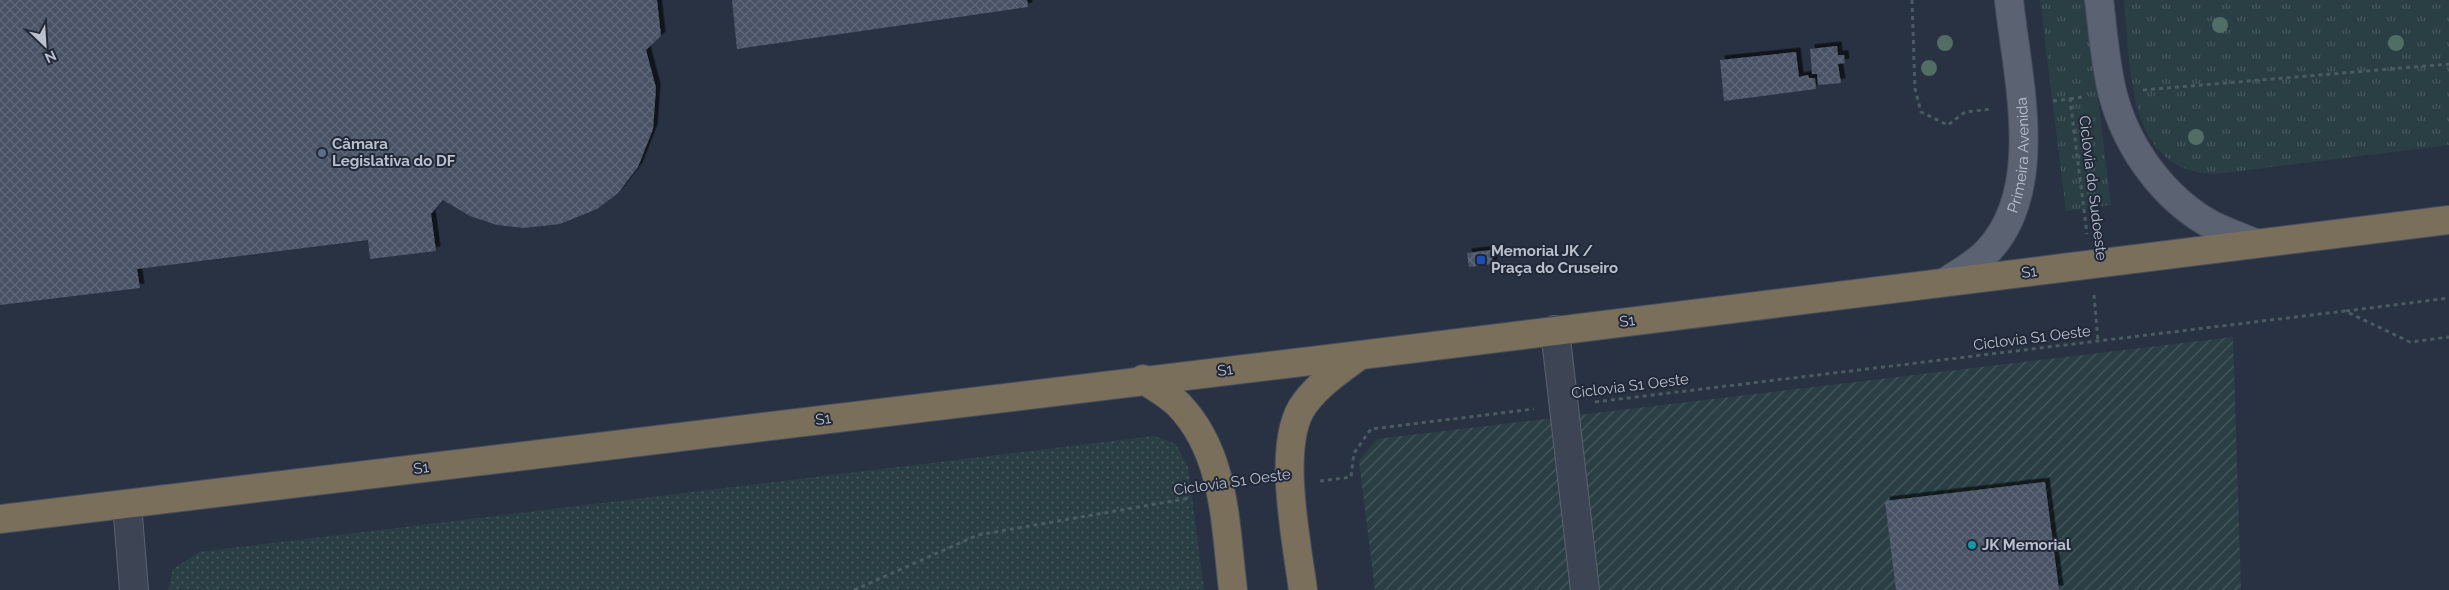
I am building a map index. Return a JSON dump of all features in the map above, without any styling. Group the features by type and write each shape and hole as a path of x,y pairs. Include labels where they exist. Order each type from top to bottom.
{"highway":[{"name":"S1","path":"0,519 1361,355 2449,220"},
{"path":"1303,590 1290,485 1289,448 1293,427 1303,404 1324,382 1361,355"},
{"path":"1143,380 1176,402 1194,423 1216,467 1233,590"}],"main road":[{"name":"Primeira Avenida","path":"1947,281 1987,253 2009,222 2021,178 2022,105 2009,0"},
{"path":"2099,0 2112,94 2123,125 2140,157 2174,198 2212,224 2254,244"}],"lane":[{"path":"1555,330 1562,406 1585,590"},
{"path":"126,504 134,590"}],"path":[{"name":"Ciclovia do Sudoeste","path":"1912,0 1915,89 1920,112 1948,125 1965,112 2070,99 2091,264 2098,341"},
{"path":"2112,94 2449,64"},
{"name":"Ciclovia S1 Oeste","path":"1290,485 1351,477 1354,453 1371,429 2449,298"},
{"path":"2345,311 2410,342 2449,337"},
{"name":"Ciclovia S1 Oeste","path":"854,590 978,536 1221,493"}],"green space":[{"path":"2040,0 2086,0 2111,205 2066,211"},
{"path":"2124,0 2449,0 2449,145 2216,174 2186,169 2164,156 2149,136 2138,111 2132,83"},
{"path":"2233,337 2241,590 1375,590 1359,461 1377,439"},
{"path":"1154,436 1176,444 1188,467 1204,590 168,590 173,569 199,552"}],"building":[{"name":"Câmara Legislativa do DF","path":"0,0 657,0 661,36 646,50 656,88 653,129 638,167 618,193 597,209 560,224 524,228 497,225 470,216 443,200 431,214 436,251 370,259 368,240 137,269 140,288 0,305"},
{"path":"732,0 1027,0 1028,7 737,49"},
{"path":"1837,46 1838,55 1844,55 1845,63 1838,64 1841,83 1818,85 1817,74 1812,74 1810,49"},
{"path":"1796,52 1799,77 1808,75 1809,78 1815,78 1816,89 1724,101 1720,60"},
{"path":"1491,250 1493,264 1469,267 1467,253"},
{"name":"JK Memorial","path":"2045,482 2059,590 1896,590 1885,501"}],"place":[{"name":"Câmara Legislativa do DF","path":"322,153"},
{"name":"Memorial JK / Praça do Cruseiro","path":"1481,260"},
{"name":"JK Memorial","path":"1972,545"}]}
